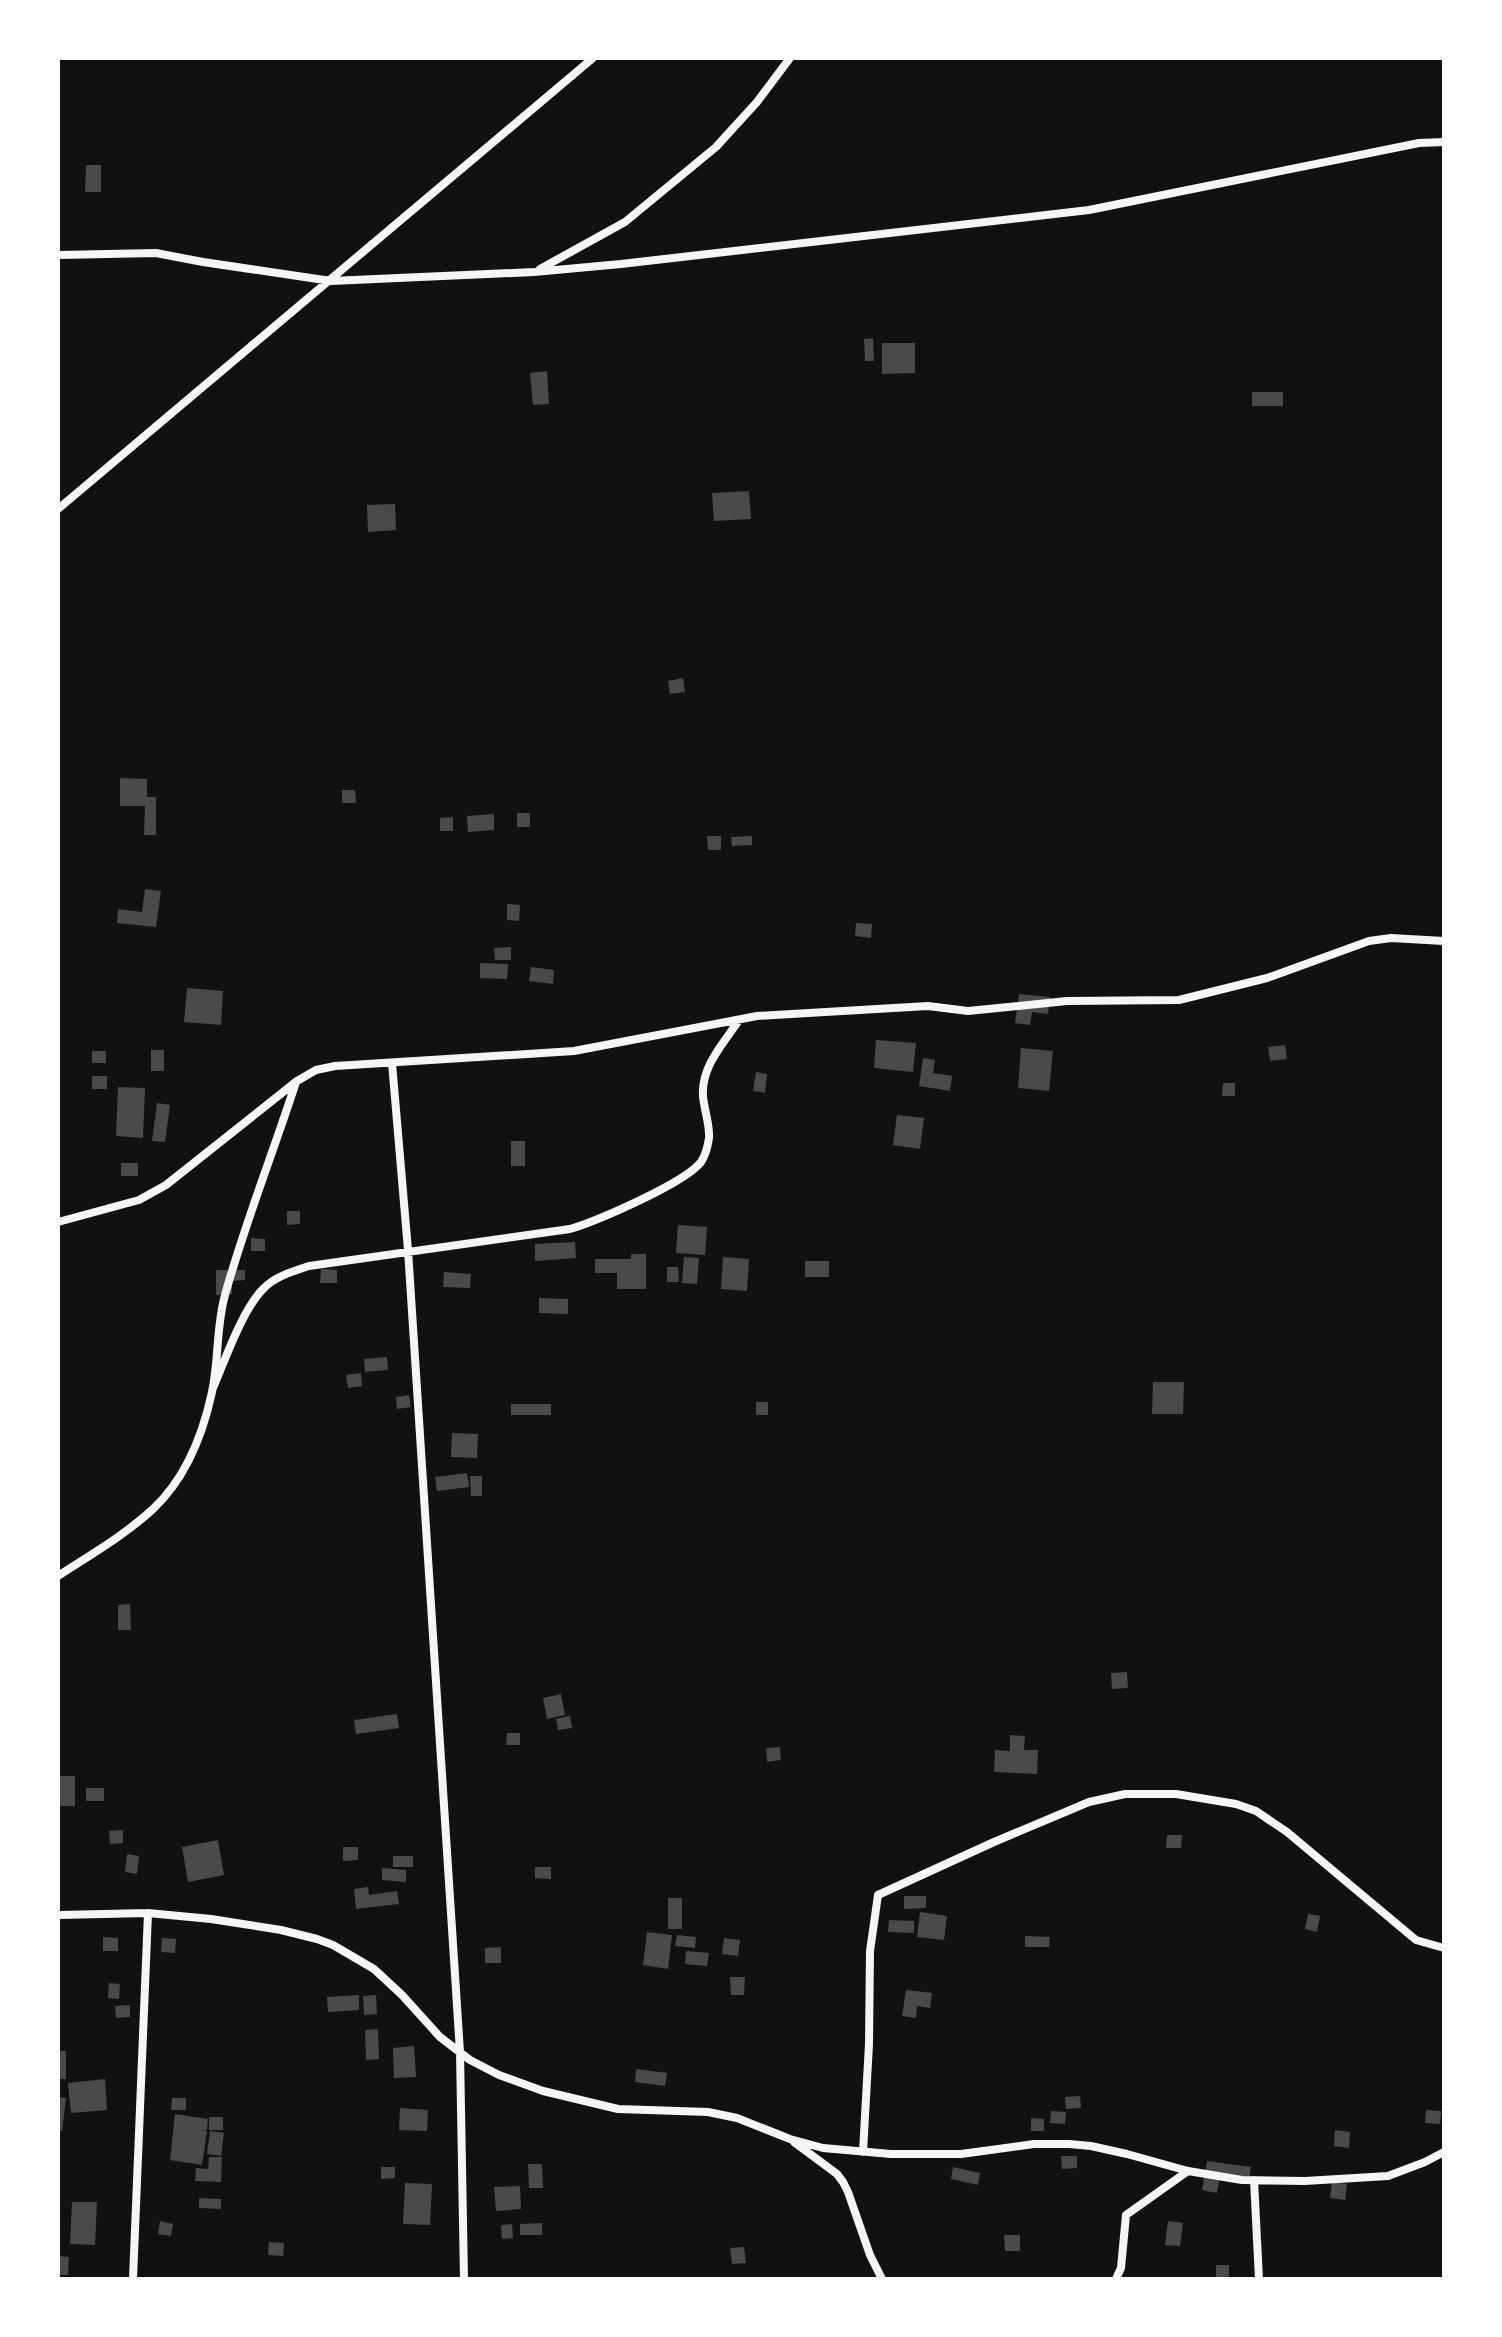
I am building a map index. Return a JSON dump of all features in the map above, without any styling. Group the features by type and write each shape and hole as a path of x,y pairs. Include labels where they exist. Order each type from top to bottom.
{"street":[{"path":"58,509 593,58"},
{"path":"534,272 625,222 716,147 757,102 790,58"},
{"path":"58,255 156,253 331,281 534,272 1089,210 1419,143 1444,142"},
{"path":"58,1222 139,1200 166,1185 297,1081 316,1070 335,1066 574,1051 757,1016 928,1006 968,1011 1067,1001 1179,1000 1267,978 1369,941 1391,938 1444,941"},
{"path":"58,1576 132,1526 154,1508 176,1482 199,1436 213,1388 243,1321 265,1287 309,1266 570,1229 589,1223 682,1177 701,1162 709,1136 703,1093 708,1065 739,1020"},
{"path":"392,1063 408,1250 460,2052 464,2279"},
{"path":"213,1388 217,1338 225,1297 297,1081"},
{"path":"863,2152 870,1951 878,1895 1089,1802 1125,1794 1176,1794 1236,1804 1256,1811 1287,1832 1416,1940 1444,1948"},
{"path":"133,2279 148,1913"},
{"path":"58,1915 148,1913 211,1919 317,1939 374,1969 440,2037 499,2075 543,2091 618,2109 708,2112 737,2118 823,2148 891,2154 961,2154 1034,2144 1069,2144 1188,2171 1254,2180 1305,2181 1388,2176 1444,2152"},
{"path":"790,2139 837,2174 843,2182 882,2279"},
{"path":"1116,2279 1121,2268 1126,2215 1188,2171"},
{"path":"1254,2180 1259,2279"}],"building":[{"path":"86,165 101,165 101,192 85,192"},
{"path":"873,338 874,361 865,361 864,339"},
{"path":"882,343 915,343 915,373 882,374"},
{"path":"547,371 549,404 533,405 530,373"},
{"path":"1252,392 1283,392 1283,406 1252,406"},
{"path":"749,491 751,519 714,521 712,493"},
{"path":"395,504 396,530 368,532 367,505"},
{"path":"683,678 685,692 670,694 668,681"},
{"path":"120,778 147,779 147,797 156,797 156,835 144,835 145,806 120,806"},
{"path":"342,790 355,790 356,803 342,803"},
{"path":"517,813 530,813 530,827 517,827"},
{"path":"494,814 494,830 468,832 467,816"},
{"path":"453,817 453,831 440,831 440,818"},
{"path":"707,836 721,836 721,850 708,850"},
{"path":"752,836 752,845 732,846 731,837"},
{"path":"145,889 161,891 156,927 117,923 118,909 142,912"},
{"path":"507,904 520,905 519,921 507,920"},
{"path":"856,923 872,924 871,938 855,936"},
{"path":"511,947 511,960 495,960 494,948"},
{"path":"480,963 508,964 507,979 480,978"},
{"path":"531,967 554,970 553,984 529,981"},
{"path":"187,988 223,991 221,1025 184,1022"},
{"path":"1019,994 1050,997 1048,1014 1032,1012 1030,1025 1015,1023"},
{"path":"876,1040 916,1043 913,1072 874,1068"},
{"path":"1285,1045 1287,1059 1270,1061 1268,1047"},
{"path":"1021,1048 1053,1051 1049,1091 1018,1088"},
{"path":"151,1050 164,1050 164,1071 151,1071"},
{"path":"92,1051 106,1051 106,1063 92,1063"},
{"path":"923,1058 935,1060 933,1073 952,1076 950,1091 919,1086"},
{"path":"756,1072 767,1074 765,1093 753,1091"},
{"path":"92,1076 107,1076 107,1089 92,1089"},
{"path":"1223,1083 1235,1083 1235,1096 1222,1096"},
{"path":"118,1087 145,1088 143,1138 116,1136"},
{"path":"157,1103 170,1105 165,1142 152,1141"},
{"path":"897,1115 924,1118 920,1149 893,1145"},
{"path":"511,1141 525,1141 525,1166 511,1166"},
{"path":"121,1163 138,1163 138,1176 121,1176"},
{"path":"287,1211 300,1211 300,1224 287,1225"},
{"path":"678,1225 707,1227 705,1255 676,1253"},
{"path":"251,1238 265,1239 265,1251 251,1251"},
{"path":"575,1242 576,1258 535,1261 535,1244"},
{"path":"631,1254 646,1254 646,1289 617,1289 617,1273 595,1273 595,1259 631,1259"},
{"path":"684,1257 699,1258 697,1284 682,1283"},
{"path":"723,1257 749,1259 747,1291 721,1289"},
{"path":"805,1261 829,1261 829,1277 805,1277"},
{"path":"667,1267 678,1267 679,1282 667,1282"},
{"path":"321,1269 337,1270 337,1283 320,1283"},
{"path":"216,1270 245,1270 245,1280 232,1281 232,1294 216,1295"},
{"path":"444,1272 471,1274 470,1288 443,1287"},
{"path":"539,1298 568,1299 568,1314 539,1313"},
{"path":"387,1357 388,1370 365,1372 364,1359"},
{"path":"361,1373 362,1386 348,1388 346,1375"},
{"path":"1153,1382 1184,1382 1183,1414 1152,1414"},
{"path":"409,1395 411,1407 397,1409 396,1397"},
{"path":"756,1402 768,1402 768,1415 756,1415"},
{"path":"511,1404 551,1404 551,1415 511,1415"},
{"path":"452,1433 478,1434 477,1458 451,1457"},
{"path":"467,1473 469,1487 437,1491 435,1477"},
{"path":"470,1476 482,1476 482,1496 471,1496"},
{"path":"130,1604 131,1630 118,1630 118,1605"},
{"path":"1127,1672 1128,1688 1112,1689 1111,1673"},
{"path":"561,1694 565,1715 547,1719 543,1698"},
{"path":"397,1714 399,1728 356,1734 354,1720"},
{"path":"570,1716 572,1728 558,1730 556,1719"},
{"path":"507,1733 520,1733 520,1745 506,1745"},
{"path":"1010,1735 1025,1736 1024,1750 1038,1750 1037,1774 994,1772 995,1750 1010,1751"},
{"path":"780,1747 781,1760 767,1762 766,1748"},
{"path":"58,1776 75,1776 75,1806 58,1806"},
{"path":"86,1788 104,1788 104,1801 86,1801"},
{"path":"123,1830 123,1843 110,1844 109,1831"},
{"path":"1167,1835 1182,1835 1181,1848 1166,1848"},
{"path":"218,1840 224,1875 188,1882 182,1847"},
{"path":"343,1847 358,1847 358,1860 343,1861"},
{"path":"127,1854 139,1856 137,1874 125,1872"},
{"path":"393,1856 413,1856 413,1867 393,1867"},
{"path":"535,1867 551,1867 551,1879 535,1878"},
{"path":"382,1868 406,1870 406,1882 382,1880"},
{"path":"368,1887 369,1895 397,1891 399,1904 356,1909 354,1889"},
{"path":"904,1896 926,1896 926,1908 904,1909"},
{"path":"668,1898 682,1898 682,1929 668,1929"},
{"path":"920,1912 947,1916 944,1940 917,1937"},
{"path":"1308,1914 1320,1916 1317,1932 1305,1929"},
{"path":"889,1920 914,1921 914,1933 888,1932"},
{"path":"647,1932 672,1935 668,1969 643,1965"},
{"path":"677,1935 696,1937 695,1948 675,1946"},
{"path":"1025,1936 1050,1937 1049,1947 1025,1947"},
{"path":"103,1937 118,1938 118,1951 103,1951"},
{"path":"162,1938 176,1939 175,1953 161,1952"},
{"path":"724,1938 740,1940 738,1956 722,1954"},
{"path":"501,1947 501,1963 485,1963 485,1948"},
{"path":"686,1951 709,1953 707,1966 685,1964"},
{"path":"730,1977 745,1977 744,1995 731,1995"},
{"path":"109,1983 120,1984 119,1999 108,1998"},
{"path":"906,1990 932,1993 930,2008 917,2006 916,2018 902,2016"},
{"path":"359,1995 359,2010 328,2012 327,1997"},
{"path":"376,1995 377,2014 364,2015 363,1996"},
{"path":"130,2005 130,2017 116,2018 115,2006"},
{"path":"378,2029 379,2059 366,2060 365,2030"},
{"path":"414,2046 416,2077 394,2078 393,2048"},
{"path":"58,2051 66,2051 66,2079 58,2079"},
{"path":"636,2069 667,2073 665,2086 635,2082"},
{"path":"105,2079 107,2110 71,2113 68,2083"},
{"path":"1080,2096 1081,2108 1066,2109 1065,2097"},
{"path":"58,2097 66,2098 62,2131 58,2131"},
{"path":"172,2098 186,2098 186,2110 171,2110"},
{"path":"400,2108 428,2110 427,2131 399,2130"},
{"path":"1426,2110 1441,2111 1440,2124 1425,2123"},
{"path":"1051,2111 1066,2112 1065,2124 1050,2123"},
{"path":"175,2114 208,2119 207,2130 202,2130 207,2131 202,2165 170,2160"},
{"path":"209,2117 223,2117 223,2130 209,2130"},
{"path":"1031,2118 1044,2119 1044,2131 1031,2131"},
{"path":"1335,2130 1350,2132 1349,2148 1334,2146"},
{"path":"210,2131 224,2133 221,2156 207,2154"},
{"path":"1061,2156 1077,2156 1077,2168 1062,2169"},
{"path":"209,2157 222,2157 221,2182 195,2181 196,2168 208,2169"},
{"path":"1207,2161 1251,2167 1249,2180 1220,2176 1217,2193 1202,2190"},
{"path":"528,2164 542,2164 543,2188 529,2188"},
{"path":"381,2167 395,2167 395,2178 381,2179"},
{"path":"953,2167 980,2173 978,2185 951,2179"},
{"path":"1332,2182 1347,2184 1345,2200 1330,2198"},
{"path":"405,2183 432,2184 430,2225 403,2224"},
{"path":"520,2186 521,2209 496,2211 494,2187"},
{"path":"199,2198 221,2199 221,2209 199,2208"},
{"path":"72,2202 97,2202 95,2245 70,2244"},
{"path":"160,2221 173,2224 171,2236 158,2234"},
{"path":"1168,2221 1183,2223 1180,2246 1165,2245"},
{"path":"542,2223 542,2235 520,2235 520,2224"},
{"path":"512,2224 513,2238 502,2239 501,2225"},
{"path":"1004,2235 1020,2235 1020,2251 1005,2251"},
{"path":"269,2242 284,2243 283,2256 268,2255"},
{"path":"744,2247 746,2263 732,2264 730,2248"},
{"path":"58,2256 69,2257 68,2275 58,2275"},
{"path":"1216,2265 1229,2265 1229,2279 1216,2279"}]}
